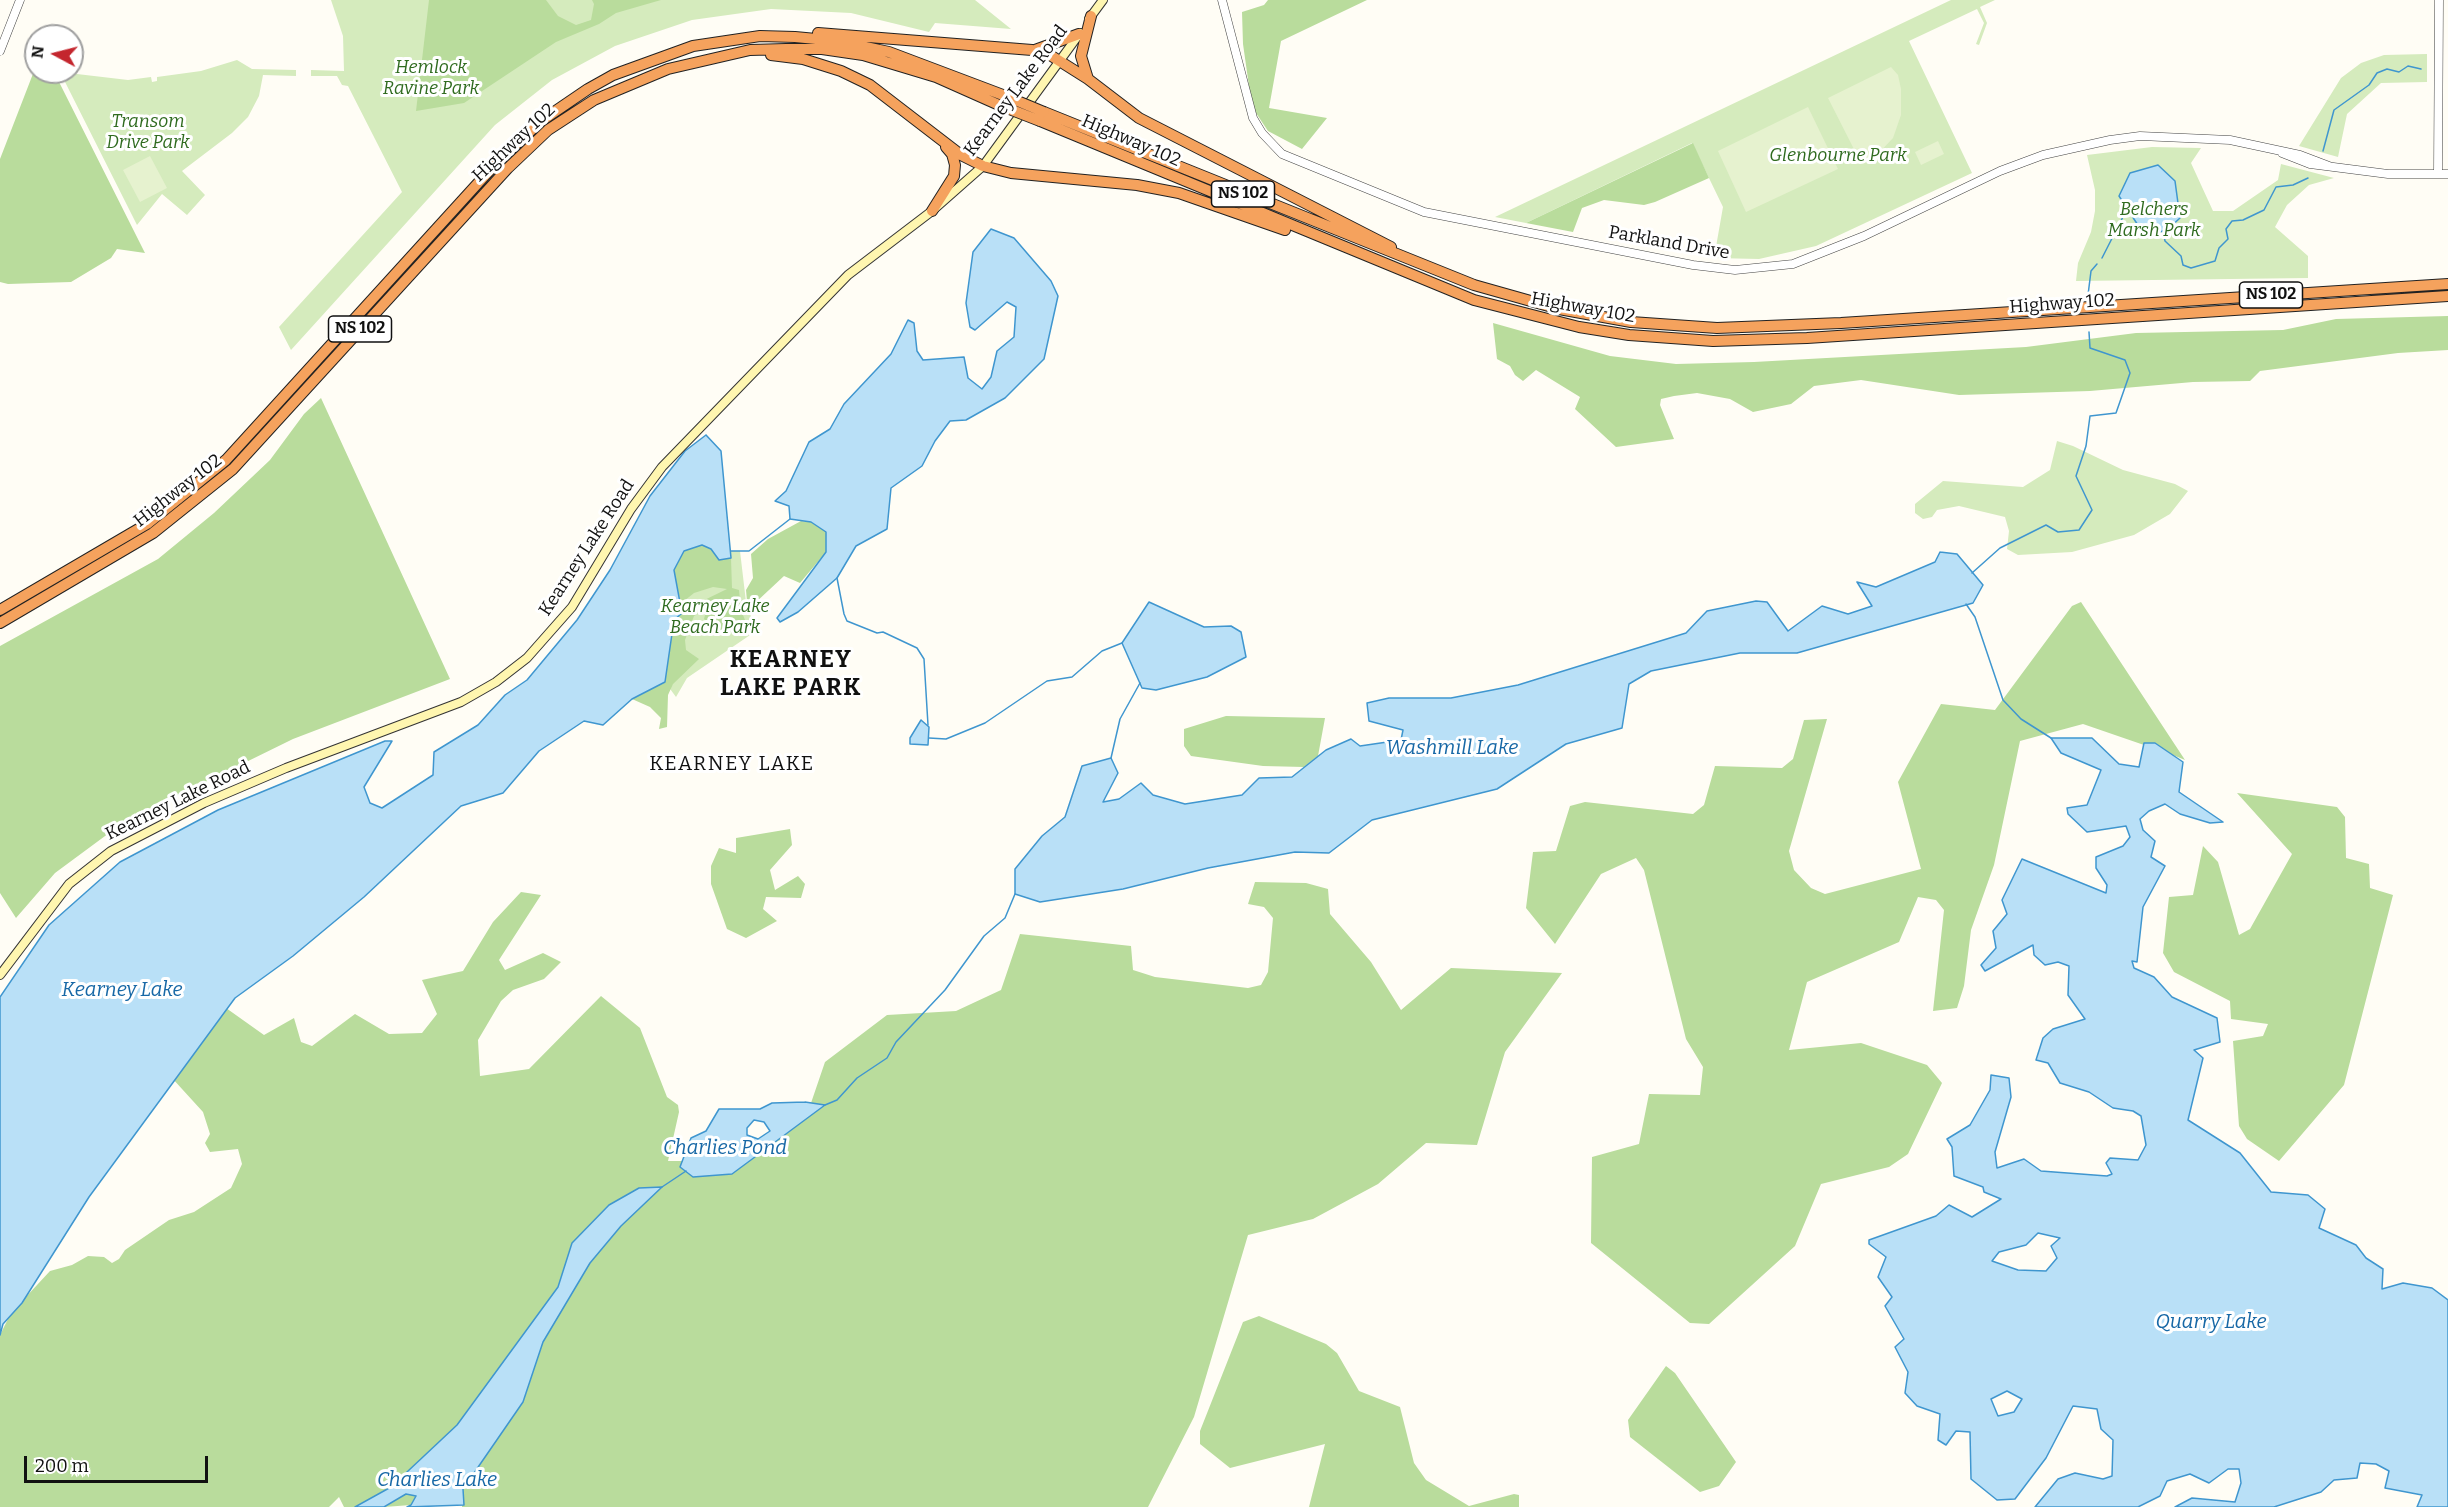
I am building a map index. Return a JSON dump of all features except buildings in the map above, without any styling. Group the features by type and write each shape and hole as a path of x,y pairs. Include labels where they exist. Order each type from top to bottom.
{"highway":[{"path":"1088,79 1082,56 1091,16"},
{"path":"760,36 821,33 1032,51 1060,60 1139,118 1168,135 1443,273"},
{"path":"1032,51 1079,34"},
{"name":"Highway 102","path":"0,610 147,524 226,460 499,160 541,121 588,89 639,64 693,46 760,36 837,42 880,50 942,70 1001,100"},
{"name":"Highway 102","path":"0,623 153,533 233,469 444,236 508,168 548,130 571,113 618,88 668,69 750,50 822,49 863,55 936,77 1510,297 1559,309 1631,322 1717,328 1841,323 2448,284"},
{"path":"726,56 781,56 803,59 841,70 870,85 940,139 983,166 1011,173 1137,185 1179,193 1394,269"},
{"name":"Highway 102","path":"1042,116 1394,269 1474,300 1550,321 1629,335 1713,341 1807,338 2448,296"},
{"path":"932,211 954,176 952,154 940,139"}],"main road":[{"name":"Kearney Lake Road","path":"0,975 69,884 111,851 204,803 286,768 461,702 496,682 519,664 543,642 572,607 631,509 662,466 848,275 932,211 983,166 1103,0"}],"street":[{"path":"0,51 20,0"},
{"name":"Parkland Drive","path":"1222,0 1253,118 1262,133 1282,154 1424,212 1693,265 1735,270 1793,264 1864,236 2001,171 2043,155 2087,144 2139,136 2230,140 2279,151 2297,161 2388,174 2448,174"},
{"path":"2438,174 2439,0"}],"green space":[{"name":"Hemlock Ravine Park","path":"331,0 975,0 1011,29 935,23 929,32 851,13 771,9 692,20 615,46 552,80 495,125 291,350 279,327 402,192 348,86 342,85 337,76 311,76 311,70 344,71 343,36"},
{"path":"429,0 546,0 558,16 576,25 591,20 594,4 592,0 661,0 616,13 599,24 556,42 464,103 416,111"},
{"path":"1268,0 1367,0 1281,41 1269,108 1327,118 1302,149 1268,131 1252,107 1243,44 1242,12 1264,5"},
{"name":"Glenbourne Park","path":"1951,0 1995,0 1980,7 1987,23 1979,45 1976,44 1984,23 1977,9 1909,41 1972,173 1816,246 1759,259 1714,258 1723,207 1692,143 1526,223 1495,217"},
{"path":"2427,54 2427,82 2381,83 2347,114 2338,157 2299,146 2341,78 2361,63 2384,55"},
{"name":"Transom Drive Park","path":"237,60 252,69 296,70 296,76 263,75 259,96 248,117 232,133 182,171 205,195 187,215 162,194 137,225 66,84 84,84 84,75 128,80 151,77 152,82 157,81 157,77 201,71"},
{"path":"1891,67 1898,75 1901,89 1901,115 1893,138 1876,156 1861,163 1828,98"},
{"path":"29,84 60,84 145,253 117,249 111,258 71,282 8,284 0,282 0,159"},
{"path":"1808,107 1838,169 1746,212 1718,151"},
{"path":"1938,141 1944,154 1921,165 1915,152"},
{"path":"1693,143 1709,178 1644,205 1604,200 1582,208 1573,232 1526,223"},
{"name":"Belchers Marsh Park","path":"2152,147 2201,148 2191,163 2213,211 2233,211 2278,180 2281,164 2334,178 2309,185 2287,205 2275,227 2308,256 2308,278 2076,281 2078,263 2091,232 2095,211 2095,190 2087,155"},
{"path":"150,156 167,188 140,202 123,170"},
{"path":"2448,316 2448,350 2398,353 2260,371 2250,381 2193,382 2090,391 1959,395 1861,380 1814,386 1791,404 1753,412 1730,399 1697,393 1674,396 1661,399 1660,405 1674,439 1616,447 1575,409 1580,397 1536,370 1523,381 1515,375 1510,366 1497,359 1493,323 1610,356 1676,364 2026,347 2136,333 2283,330 2336,319"},
{"path":"321,398 450,679 293,739 124,822 55,873 16,918 0,893 0,646 158,559 214,513 270,460 304,414"},
{"path":"2057,441 2073,446 2123,470 2175,484 2188,491 2170,514 2134,535 2072,552 2018,555 2007,549 2009,531 2005,517 1959,506 1937,510 1932,517 1923,519 1915,513 1915,504 1943,481 2023,487 2050,470"},
{"path":"801,521 811,522 826,532 826,552 800,583 784,576 754,604 747,601 746,590 753,578 751,554 768,539"},
{"name":"Kearney Lake Beach Park","path":"702,545 711,549 719,560 731,558 732,588 739,590 741,610 747,625 736,635 729,632 722,636 704,619 705,615 701,612 694,616 685,640 686,650 699,659 673,684 668,695 667,727 659,729 661,718 650,707 632,699 665,682 674,620 690,607 727,589 713,587 694,593 684,601 680,599 674,570 684,551"},
{"name":"Kearney Lake Beach Park","path":"731,551 740,551 746,602 756,631 687,678 676,697 665,682 674,620 681,614 674,570 731,558"},
{"path":"2081,602 2185,760 2144,743 2144,745 2083,724 2020,741 1994,865 1971,930 1964,986 1957,1008 1933,1011 1944,910 1936,900 1918,897 1899,942 1807,982 1789,1050 1861,1043 1927,1065 1942,1083 1908,1154 1889,1167 1821,1184 1795,1246 1709,1324 1690,1323 1591,1243 1592,1157 1639,1144 1649,1094 1700,1095 1703,1067 1686,1039 1644,870 1636,858 1601,874 1555,944 1526,908 1533,852 1556,851 1570,806 1585,802 1693,814 1704,805 1715,766 1782,768 1793,759 1804,720 1827,719 1789,851 1794,870 1811,888 1825,894 1921,869 1898,782 1941,704 1995,710 2072,606"},
{"path":"1226,716 1325,718 1318,756 1304,767 1263,766 1191,756 1184,746 1184,729"},
{"path":"2237,793 2337,807 2345,817 2346,858 2369,864 2370,888 2393,895 2344,1085 2279,1161 2247,1139 2239,1126 2233,1041 2263,1036 2268,1024 2231,1019 2230,1001 2174,972 2163,953 2169,897 2193,895 2203,846 2218,862 2239,935 2250,929 2292,854"},
{"path":"790,829 792,845 770,870 775,890 798,876 805,884 801,898 766,897 763,909 777,921 746,938 727,929 711,884 711,866 719,848 736,853 736,838"},
{"path":"1255,882 1306,883 1328,889 1330,914 1371,962 1401,1010 1451,968 1562,973 1505,1052 1477,1145 1426,1143 1378,1184 1313,1219 1248,1235 1194,1417 1148,1507 462,1507 463,1489 523,1402 543,1342 590,1263 621,1226 661,1187 639,1188 609,1205 573,1243 558,1287 457,1425 391,1487 366,1502 355,1507 344,1507 339,1497 329,1507 0,1507 0,1335 11,1313 50,1271 72,1265 88,1256 104,1257 112,1263 119,1259 125,1250 169,1220 194,1212 231,1188 242,1164 238,1149 210,1152 205,1143 210,1134 203,1112 172,1078 226,1008 264,1035 294,1018 301,1042 312,1046 355,1014 389,1034 422,1033 437,1014 422,980 463,971 493,922 521,892 541,895 499,960 505,970 543,953 561,962 544,979 513,990 501,1001 478,1040 480,1076 529,1069 601,996 640,1028 667,1097 678,1105 679,1112 668,1161 683,1161 681,1167 693,1177 824,1105 811,1103 825,1062 887,1015 956,1011 1001,990 1020,934 1131,946 1133,970 1155,977 1248,988 1261,985 1268,972 1273,918 1264,907 1248,904"},
{"path":"1259,1316 1326,1344 1337,1353 1359,1391 1400,1407 1414,1463 1426,1480 1469,1506 1514,1494 1519,1495 1519,1507 1309,1507 1325,1444 1230,1468 1200,1444 1200,1431 1243,1322"},
{"path":"1666,1366 1675,1373 1736,1462 1719,1486 1700,1492 1630,1437 1628,1420"},
{"path":"406,1494 416,1496 411,1505 384,1507"}],"water":[{"path":"2158,165 2175,181 2180,218 2167,230 2145,236 2119,196 2130,173"},
{"path":"991,229 1014,238 1051,281 1058,296 1044,359 1005,398 966,420 950,421 935,441 922,466 891,488 887,529 856,546 837,578 798,612 780,622 777,618 826,552 826,532 811,522 790,519 789,506 775,501 786,491 809,442 830,429 844,404 891,354 908,320 914,323 917,351 923,360 964,357 968,378 982,389 991,377 997,351 1014,337 1016,307 1007,302 975,330 970,327 966,303 973,252"},
{"name":"Kearney Lake","path":"706,435 721,451 731,558 719,560 711,549 702,545 684,551 674,570 681,614 674,620 665,682 632,699 603,725 584,721 539,751 503,793 461,806 364,897 293,956 235,998 89,1197 22,1303 3,1324 0,1335 0,997 49,925 120,862 218,810 385,741 392,741 364,787 370,803 382,808 433,775 434,752 478,725 505,695 527,680 577,620 610,570 650,496 685,451"},
{"name":"Washmill Lake","path":"1940,552 1957,554 1983,585 1973,603 1797,653 1740,653 1651,671 1629,684 1622,728 1566,744 1497,789 1372,820 1329,853 1295,852 1208,868 1123,889 1040,902 1015,894 1015,869 1042,836 1065,817 1082,766 1111,758 1118,773 1103,802 1119,799 1141,783 1153,795 1185,804 1242,795 1259,778 1292,777 1326,750 1351,739 1360,746 1401,740 1403,730 1369,721 1367,703 1389,698 1451,698 1518,685 1686,633 1707,611 1756,601 1767,602 1788,631 1822,606 1848,614 1872,606 1857,582 1876,587 1935,562"},
{"path":"1149,602 1204,627 1231,626 1241,632 1246,657 1207,677 1156,690 1142,688 1122,643"},
{"path":"921,720 929,727 928,745 910,744 910,738"},
{"name":"Quarry Lake","path":"2051,738 2092,738 2119,764 2139,767 2144,743 2155,743 2183,762 2179,792 2223,822 2210,823 2180,814 2165,804 2149,811 2140,819 2143,830 2155,841 2151,857 2165,866 2143,907 2137,962 2132,961 2134,968 2154,977 2172,997 2217,1018 2220,1042 2194,1050 2203,1058 2188,1120 2240,1153 2271,1192 2308,1195 2325,1209 2319,1228 2356,1245 2366,1258 2383,1269 2382,1289 2403,1283 2432,1288 2448,1300 2448,1507 2417,1507 2422,1495 2385,1488 2389,1471 2376,1464 2360,1463 2357,1478 2334,1480 2321,1492 2274,1507 2175,1507 2192,1498 2235,1502 2241,1483 2239,1469 2228,1469 2209,1483 2190,1474 2167,1481 2160,1496 2138,1507 2035,1507 2058,1479 2075,1473 2103,1479 2112,1476 2113,1440 2101,1429 2097,1409 2073,1406 2046,1458 2015,1499 1997,1500 1971,1479 1970,1432 1956,1431 1946,1445 1938,1440 1940,1414 1917,1406 1905,1393 1908,1372 1895,1347 1904,1339 1885,1306 1892,1297 1878,1277 1886,1257 1869,1244 1869,1240 1936,1216 1949,1205 1972,1217 2001,1199 1984,1192 1983,1187 1954,1176 1952,1147 1947,1139 1970,1125 1990,1090 1991,1075 2009,1078 2011,1097 1995,1152 1997,1168 2024,1159 2041,1171 2107,1176 2112,1174 2106,1163 2110,1158 2138,1160 2146,1145 2141,1116 2133,1111 2113,1108 2089,1092 2060,1083 2048,1063 2036,1060 2043,1038 2053,1029 2085,1019 2068,995 2069,966 2058,962 2045,965 2034,955 2033,945 1985,971 1981,965 1996,948 1993,931 2007,914 2002,900 2022,859 2106,893 2107,885 2096,868 2096,857 2123,846 2130,837 2126,826 2087,832 2068,814 2067,808 2087,805 2101,770 2061,753","holes":["2038,1233 2060,1238 2051,1246 2057,1258 2046,1271 2018,1270 1992,1261 1999,1252 2026,1245","2007,1391 2022,1399 2014,1412 1998,1416 1991,1399"]},
{"name":"Charlies Pond","path":"805,1102 825,1105 732,1174 693,1177 680,1167 691,1138 706,1131 719,1109 760,1109 772,1103","holes":["754,1120 764,1122 770,1131 758,1139 747,1135 747,1128"]},
{"name":"Charlies Lake","path":"662,1187 621,1226 590,1263 543,1342 523,1402 463,1489 464,1505 407,1507 411,1505 416,1496 406,1494 384,1507 355,1507 391,1487 457,1425 558,1287 572,1243 609,1205 639,1188"}],"waterway":[{"path":"2323,151 2334,110 2369,85 2377,73 2387,69 2399,72 2408,66 2421,69"},
{"path":"2163,231 2165,241 2181,256 2183,265 2191,268 2215,261 2219,248 2228,239 2226,229 2232,221 2243,220 2264,210 2276,187 2293,185 2308,178"},
{"path":"2102,258 2128,207"},
{"path":"2088,295 2091,271 2097,264"},
{"path":"1972,573 2000,548 2046,525 2058,532 2079,530 2092,510 2076,476 2086,446 2090,416 2116,413 2130,373 2125,360 2090,348 2089,332"},
{"path":"731,551 749,551 790,519"},
{"path":"837,578 847,621 877,633 883,632 917,648 924,659 928,725"},
{"path":"1966,604 1975,617 2003,700 2021,719 2051,738"},
{"path":"929,738 946,739 985,723 1047,681 1072,677 1102,651 1122,643"},
{"path":"1111,758 1120,719 1140,683"},
{"path":"825,1105 837,1100 857,1078 887,1058 896,1042 945,990 984,936 1005,918 1015,894"},
{"path":"662,1187 686,1171"}],"district":[{"name":"KEARNEY LAKE PARK","path":"791,674"},
{"name":"KEARNEY LAKE","path":"732,764"}]}
